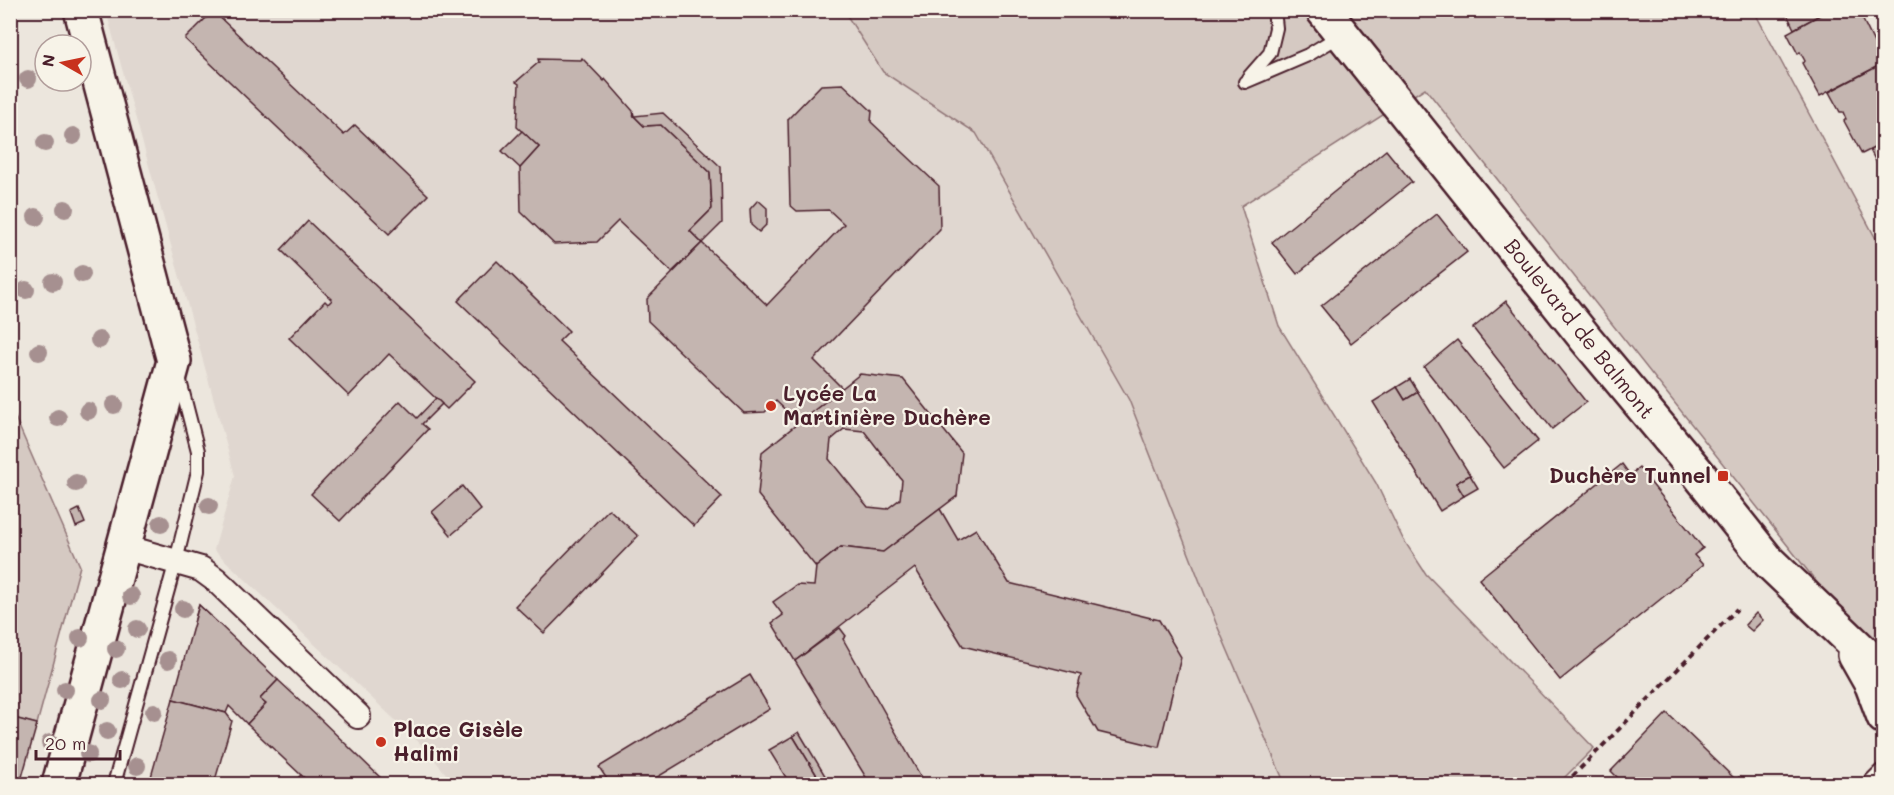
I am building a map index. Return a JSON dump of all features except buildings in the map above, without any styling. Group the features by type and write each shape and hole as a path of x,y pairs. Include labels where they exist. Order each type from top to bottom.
{"street":[{"path":"58,784 174,361 81,10"},
{"name":"Boulevard de Balmont","path":"1333,22 1586,339 1697,472 1768,562 1884,672"},
{"path":"124,547 201,569 216,580 358,716"},
{"name":"Boulevard de Balmont","path":"1846,638 1872,685 1884,717"},
{"path":"1876,784 1884,776"}],"lane":[{"path":"1274,10 1276,28 1270,53 1245,82 1308,55 1333,22"},
{"path":"114,784 176,561 198,471 198,451 174,361"}],"path":[{"path":"1565,784 1737,609"}],"shaded area":[{"name":"Lycée La Martinière Duchère","path":"106,11 1021,11 1426,574 1594,748 1558,784 454,784 425,748 214,550 235,476"},
{"path":"844,11 1754,11 1883,252 1883,670 1857,633 1425,88 1241,206 1279,326 1376,483 1403,539 1426,574 1594,748 1558,784 1285,784 1216,623 1129,400 976,133 883,72"},
{"path":"11,408 80,566 37,724 11,717"}],"place":[{"name":"Lycée La Martinière Duchère","path":"771,406"},
{"name":"Duchère Tunnel","path":"1723,476"},
{"name":"Place Gisèle Halimi","path":"381,742"}]}
